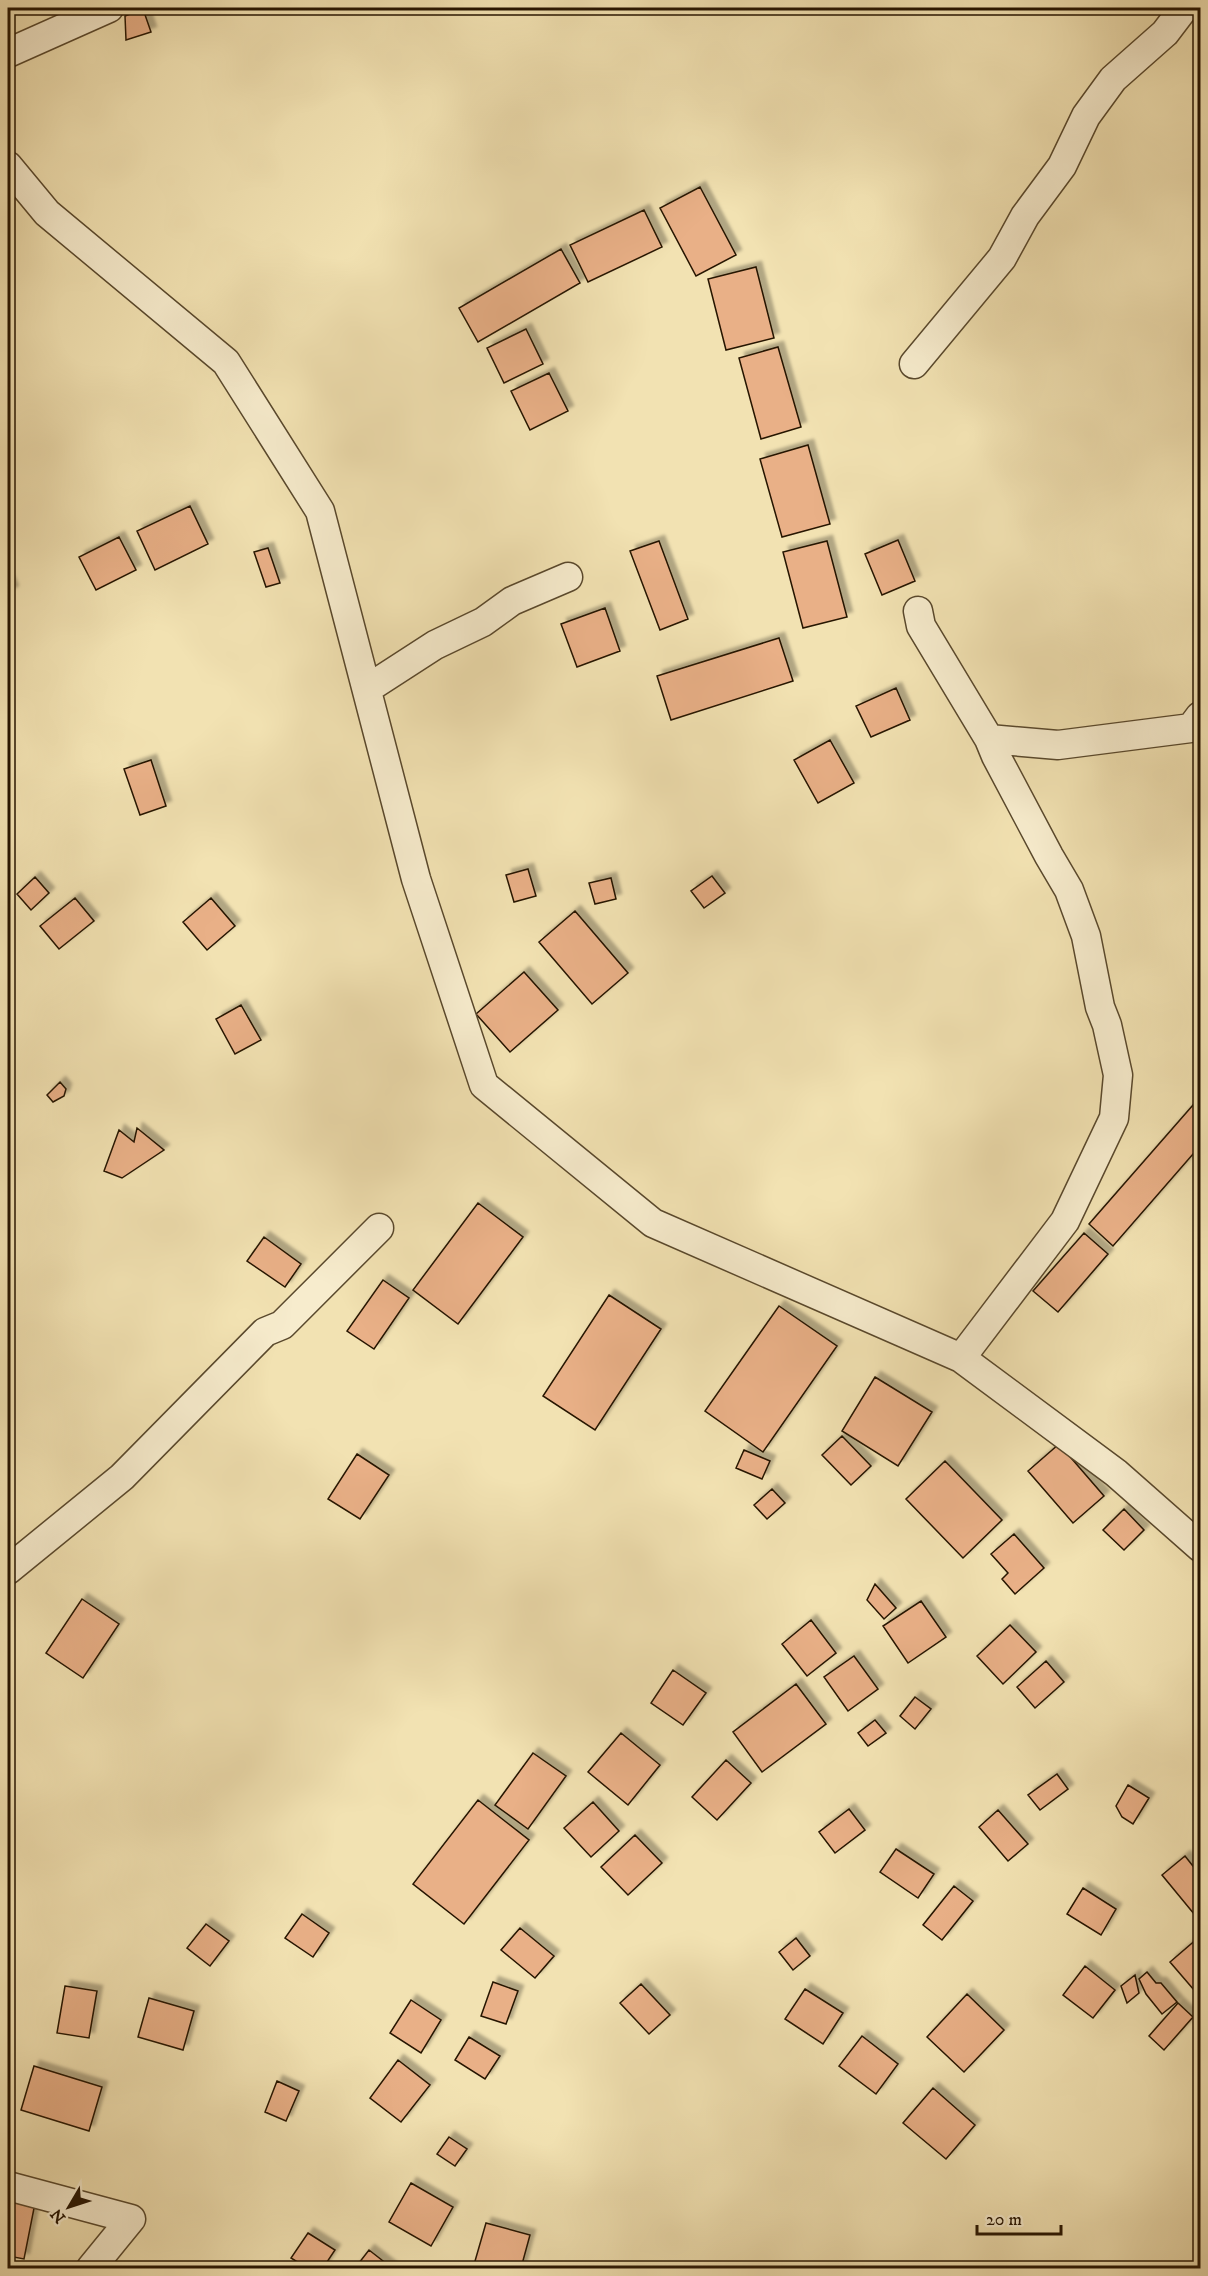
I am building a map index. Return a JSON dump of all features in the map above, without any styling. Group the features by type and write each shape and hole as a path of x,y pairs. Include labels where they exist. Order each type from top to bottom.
{"street":[{"path":"8,53 109,8"},
{"path":"914,364 1002,258 1025,216 1062,166 1086,117 1113,79 1165,33 1184,8"},
{"path":"8,166 47,213 226,363 320,511 416,879 484,1085 652,1223 962,1358 1116,1473 1200,1547"},
{"path":"367,689 435,645 483,622 512,601 568,577"},
{"path":"918,611 921,626 989,739 1048,856 1069,890 1086,936 1100,1007 1107,1025 1118,1075 1114,1118 1065,1221 962,1358"},
{"path":"989,739 1058,745 1191,728 1200,716"},
{"path":"8,1570 122,1477 265,1332 282,1325 379,1228"},
{"path":"8,2186 131,2219 90,2268"}],"building":[{"path":"143,9 151,32 126,40 125,16"},
{"path":"700,187 736,255 696,276 660,208"},
{"path":"644,210 662,247 588,282 570,245"},
{"path":"561,249 580,283 478,342 459,308"},
{"path":"756,267 774,338 726,350 708,279"},
{"path":"526,329 543,364 504,383 487,348"},
{"path":"778,347 801,427 761,439 739,358"},
{"path":"549,373 568,411 530,430 511,391"},
{"path":"808,445 830,524 782,537 760,459"},
{"path":"190,506 208,544 155,570 137,531"},
{"path":"119,537 136,570 96,590 79,557"},
{"path":"898,540 915,581 882,595 865,554"},
{"path":"659,541 688,619 660,630 630,551"},
{"path":"827,541 847,617 803,628 783,552"},
{"path":"268,548 280,583 266,587 254,552"},
{"path":"8,580 13,591 8,594"},
{"path":"605,608 620,651 577,667 561,624"},
{"path":"779,638 793,681 671,720 657,676"},
{"path":"896,688 910,720 871,737 856,706"},
{"path":"830,740 854,783 818,803 794,760"},
{"path":"151,760 166,806 140,815 124,769"},
{"path":"528,869 536,896 514,902 506,875"},
{"path":"712,876 725,893 704,908 691,891"},
{"path":"35,877 49,893 31,910 17,894"},
{"path":"611,878 616,899 595,904 589,883"},
{"path":"75,898 94,921 59,949 40,926"},
{"path":"211,898 235,926 207,950 183,922"},
{"path":"575,911 628,973 592,1004 539,942"},
{"path":"524,972 558,1010 510,1052 476,1014"},
{"path":"241,1005 261,1040 235,1054 216,1019"},
{"path":"60,1082 66,1089 64,1096 53,1102 47,1095"},
{"path":"1200,1097 1200,1146 1113,1246 1089,1224"},
{"path":"137,1128 164,1150 122,1178 104,1171 119,1130 134,1142"},
{"path":"478,1203 523,1237 458,1324 413,1290"},
{"path":"1084,1233 1108,1254 1058,1312 1033,1291"},
{"path":"264,1237 301,1264 285,1287 247,1261"},
{"path":"383,1280 409,1298 374,1349 347,1331"},
{"path":"609,1295 661,1329 595,1430 543,1396"},
{"path":"779,1306 837,1346 763,1452 705,1411"},
{"path":"875,1377 932,1412 898,1466 842,1431"},
{"path":"842,1436 871,1466 851,1485 822,1455"},
{"path":"1059,1444 1104,1496 1073,1523 1028,1471"},
{"path":"744,1450 770,1461 762,1479 736,1468"},
{"path":"357,1454 389,1475 360,1519 328,1499"},
{"path":"945,1461 1002,1520 963,1558 906,1499"},
{"path":"772,1489 785,1503 767,1519 754,1505"},
{"path":"1124,1509 1144,1530 1124,1550 1103,1530"},
{"path":"1014,1534 1044,1568 1015,1594 1002,1579 1008,1573 991,1554"},
{"path":"875,1584 896,1608 884,1619 867,1600"},
{"path":"82,1599 119,1624 83,1678 46,1653"},
{"path":"921,1601 946,1637 908,1663 883,1626"},
{"path":"811,1620 836,1653 807,1676 782,1644"},
{"path":"1010,1625 1036,1652 1003,1684 977,1656"},
{"path":"854,1656 878,1689 848,1711 824,1677"},
{"path":"1046,1661 1064,1682 1035,1708 1017,1687"},
{"path":"673,1670 706,1693 683,1725 651,1703"},
{"path":"796,1684 826,1724 762,1772 733,1732"},
{"path":"915,1697 931,1709 915,1729 900,1716"},
{"path":"875,1720 886,1733 868,1746 858,1733"},
{"path":"621,1733 660,1765 628,1805 588,1772"},
{"path":"533,1753 566,1776 528,1829 495,1805"},
{"path":"726,1760 751,1783 717,1820 692,1797"},
{"path":"1057,1774 1068,1789 1040,1810 1028,1795"},
{"path":"1128,1785 1149,1798 1133,1824 1122,1817 1116,1806"},
{"path":"478,1800 529,1840 464,1924 413,1884"},
{"path":"593,1802 619,1831 591,1857 564,1828"},
{"path":"849,1809 865,1830 835,1853 819,1832"},
{"path":"998,1810 1028,1844 1008,1861 979,1827"},
{"path":"635,1835 662,1863 628,1895 601,1867"},
{"path":"896,1849 934,1874 918,1898 880,1872"},
{"path":"1185,1856 1200,1875 1199,1920 1162,1875"},
{"path":"954,1886 973,1901 942,1940 923,1925"},
{"path":"1083,1888 1116,1909 1101,1935 1067,1914"},
{"path":"302,1914 329,1933 313,1957 285,1938"},
{"path":"206,1924 229,1941 210,1966 187,1948"},
{"path":"520,1928 554,1956 535,1978 501,1950"},
{"path":"796,1938 810,1956 793,1970 779,1952"},
{"path":"1198,1938 1200,1940 1200,1997 1170,1962"},
{"path":"1085,1966 1115,1990 1093,2018 1063,1995"},
{"path":"1147,1972 1156,1983 1161,1983 1177,2002 1162,2014 1146,1994 1139,1979"},
{"path":"1135,1975 1139,1993 1127,2003 1121,1986"},
{"path":"493,1982 518,1991 506,2024 481,2016"},
{"path":"641,1984 670,2015 649,2034 620,2003"},
{"path":"65,1986 97,1991 89,2038 57,2033"},
{"path":"805,1989 843,2013 823,2044 785,2019"},
{"path":"967,1994 1004,2030 964,2072 927,2037"},
{"path":"149,1998 194,2011 183,2050 138,2037"},
{"path":"411,2000 441,2020 421,2053 390,2033"},
{"path":"1178,2003 1193,2017 1164,2050 1149,2036"},
{"path":"862,2036 898,2064 876,2094 839,2066"},
{"path":"469,2037 500,2056 485,2079 455,2060"},
{"path":"398,2060 430,2085 401,2122 370,2098"},
{"path":"34,2066 102,2087 89,2131 21,2110"},
{"path":"277,2081 299,2091 286,2121 265,2112"},
{"path":"933,2088 975,2125 946,2159 903,2123"},
{"path":"449,2137 467,2149 455,2166 437,2154"},
{"path":"411,2183 453,2207 431,2246 389,2222"},
{"path":"8,2187 37,2193 24,2259 8,2256"},
{"path":"486,2223 530,2235 521,2268 473,2268"},
{"path":"308,2233 335,2250 323,2268 307,2268 291,2258"},
{"path":"369,2250 392,2268 355,2268"}]}
